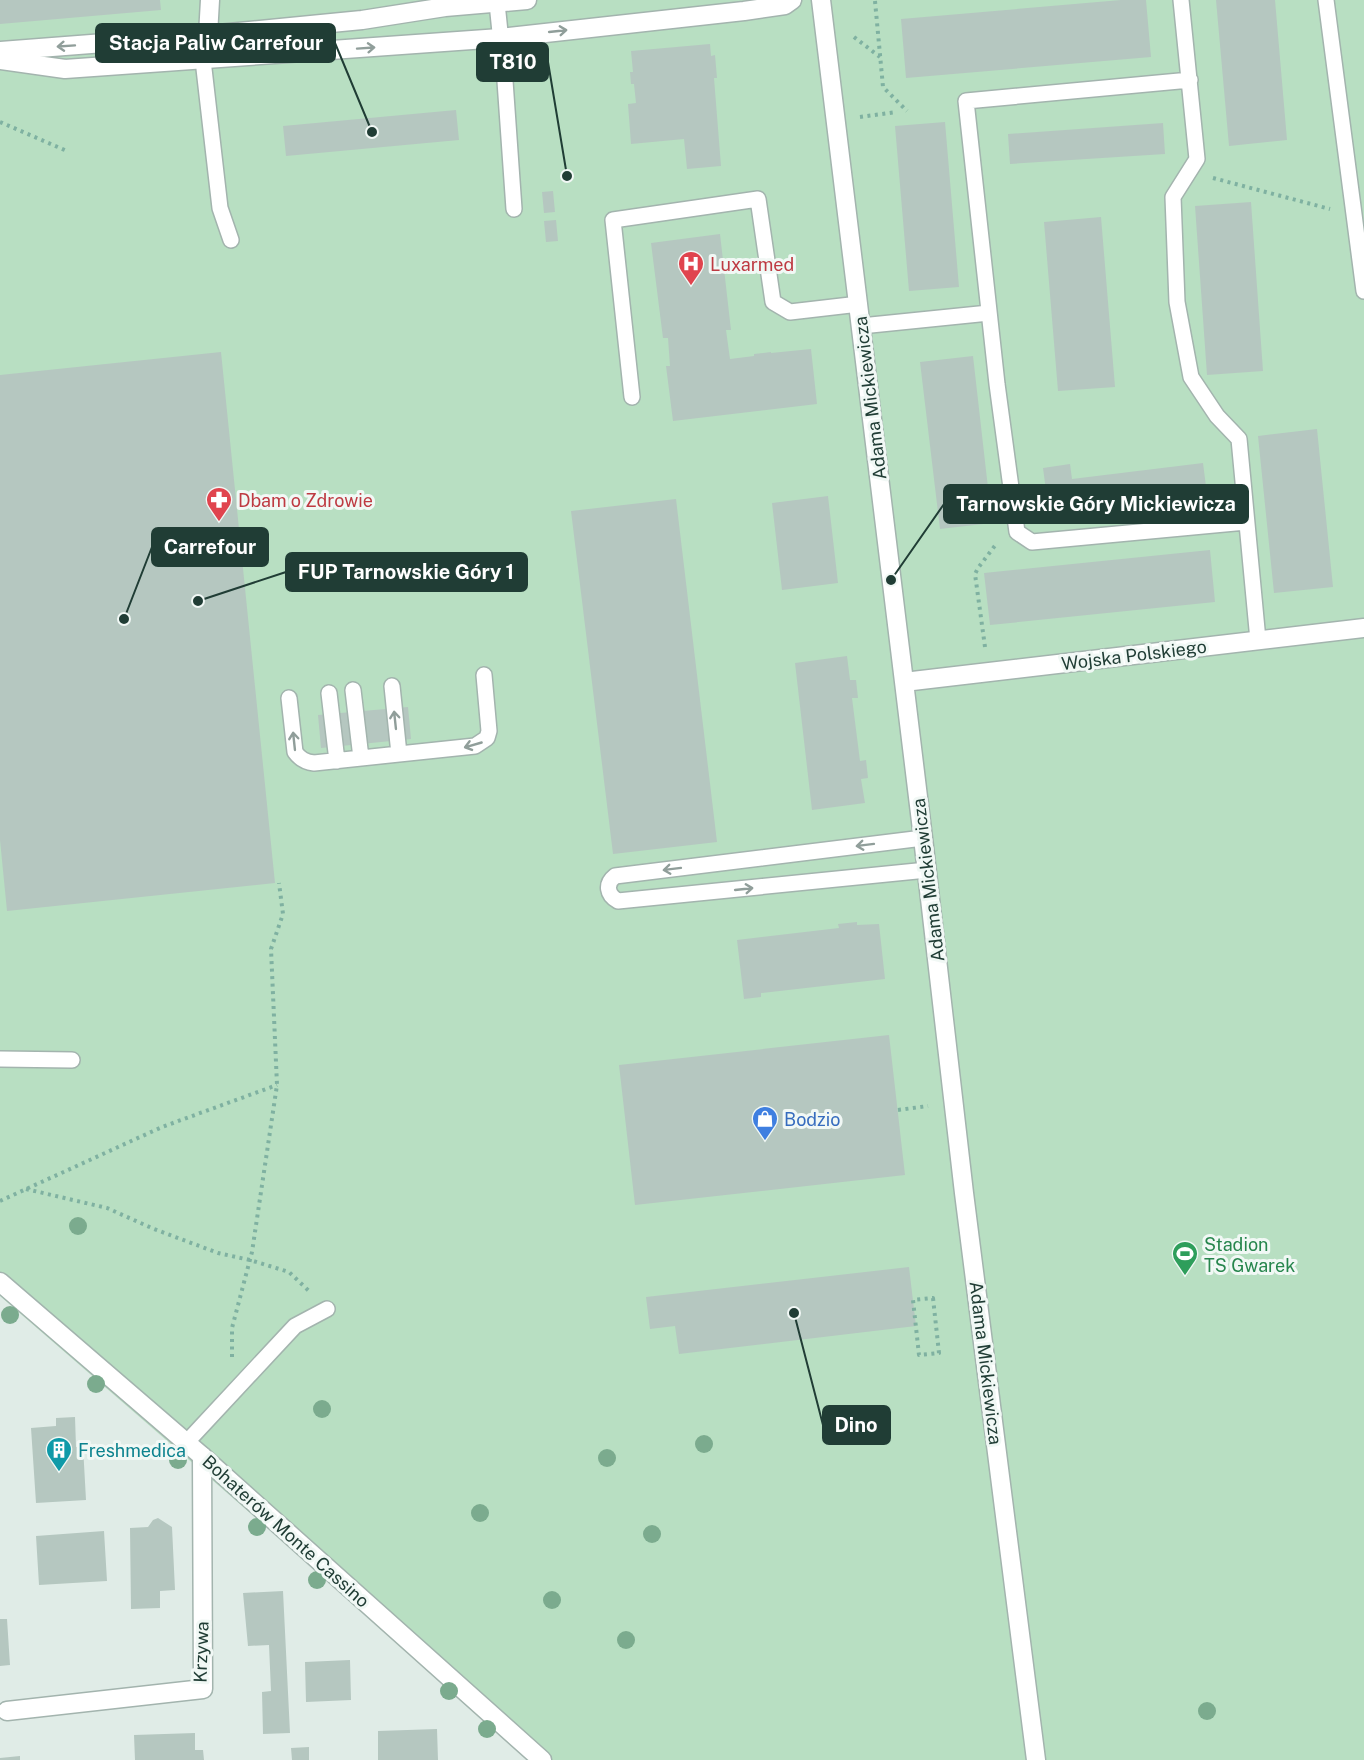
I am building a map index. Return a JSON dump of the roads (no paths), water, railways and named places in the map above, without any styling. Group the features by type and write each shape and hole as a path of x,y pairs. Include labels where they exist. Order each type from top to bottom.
{"street":[{"path":"203,60 208,35 210,0"},
{"path":"0,51 208,35 362,20 445,7 527,0"},
{"path":"0,60 65,69 500,38 744,11 784,5 792,0"},
{"name":"Adama Mickiewicza","path":"821,0 964,1193 1036,1760"},
{"name":"Wojska Polskiego","path":"904,682 1364,628"},
{"name":"Bohaterów Monte Cassino","path":"0,1282 202,1456 542,1760"},
{"name":"Krzywa","path":"7,1711 203,1689 202,1456"}],"lane":[{"path":"1181,0 1197,159 1173,197 1177,302 1191,376 1217,416 1239,439 1258,640"},
{"path":"1326,0 1354,216 1362,255 1364,291"},
{"path":"497,3 514,209"},
{"path":"203,60 220,208 231,240"},
{"path":"1190,80 966,101 997,384 1017,532 1032,542 1246,522"},
{"path":"632,397 613,219 758,199 773,302 790,312 859,304"},
{"path":"861,326 989,313"},
{"path":"289,698 296,752 307,762 314,764 475,746 483,743 489,731 484,675"},
{"path":"392,686 399,754"},
{"path":"353,690 361,758"},
{"path":"329,693 337,761"},
{"path":"923,838 615,876 609,882 608,890 618,901 927,870"},
{"path":"0,1059 72,1060"},
{"path":"186,1443 295,1326 327,1309"}],"place":[{"name":"Stacja Paliw Carrefour","path":"372,132"},
{"name":"T810","path":"567,176"},
{"name":"Luxarmed","path":"691,287"},
{"name":"Dbam o Zdrowie","path":"219,523"},
{"name":"Tarnowskie Góry Mickiewicza","path":"891,580"},
{"name":"FUP Tarnowskie Góry 1","path":"198,601"},
{"name":"Carrefour","path":"124,619"},
{"name":"Bodzio","path":"765,1142"},
{"name":"Stadion TS Gwarek","path":"1185,1277"},
{"name":"Dino","path":"794,1313"},
{"name":"Freshmedica","path":"59,1473"}]}
